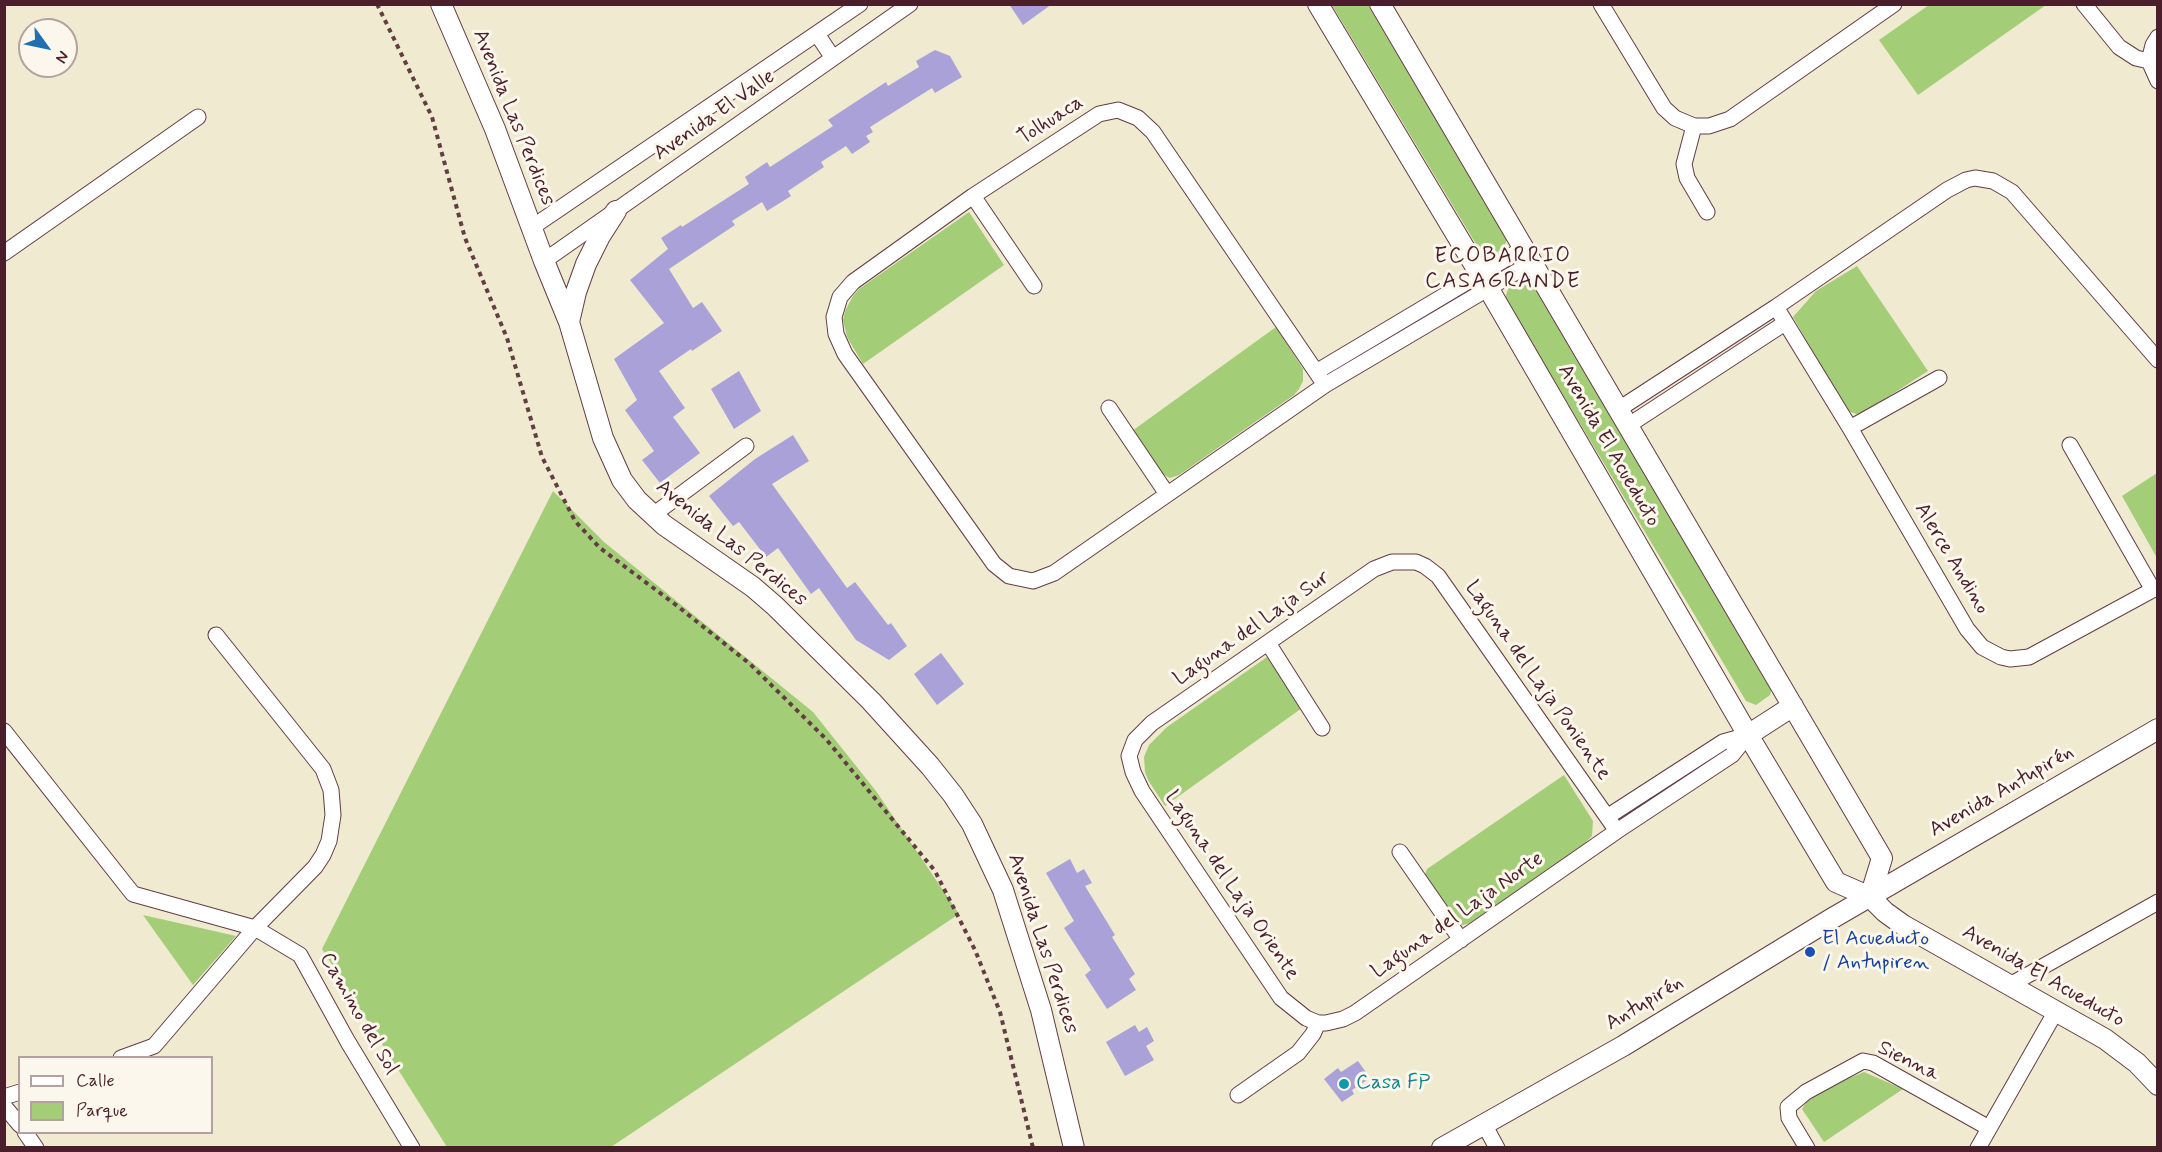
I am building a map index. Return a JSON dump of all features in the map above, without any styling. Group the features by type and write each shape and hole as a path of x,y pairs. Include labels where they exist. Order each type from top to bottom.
{"street":[{"name":"Avenida Las Perdices","path":"441,4 495,129 531,228 569,322 603,438 612,461 629,490 653,515 753,587 775,606 871,701 953,795 972,824 1003,890 1041,1010 1074,1148"},
{"name":"Avenida El Valle","path":"531,228 860,4"},
{"name":"Avenida El Valle","path":"544,261 910,4"},
{"name":"Avenida El Acueducto","path":"1318,4 1836,882 1870,897 1903,925 2121,1050 2137,1063 2157,1085"},
{"name":"Avenida El Acueducto","path":"1380,4 1882,858 1870,897"},
{"path":"1601,4 1664,108 1674,118 1694,126 1709,126 1730,119 1894,4"},
{"path":"2084,4 2119,47 2136,58 2149,61"},
{"path":"817,34 833,58"},
{"path":"2157,37 2149,61 2157,81"},
{"name":"Tolhuaca","path":"1118,110 1138,118 1153,132 1316,372 1325,386 1048,576 1033,581 1009,576 994,564 845,354 833,326 836,306 853,282 973,196 1099,114 1118,110"},
{"path":"4,253 198,117"},
{"path":"1694,126 1684,164 1687,178 1707,212"},
{"path":"1624,417 1776,307 1947,190 1966,180 1984,179 2001,184 2019,199 2157,360"},
{"path":"973,196 1034,286"},
{"path":"569,322 586,264 616,211"},
{"path":"1325,386 1528,255"},
{"path":"1316,372 1484,282"},
{"name":"Alerce Andino","path":"1776,307 1968,629 1982,647 1990,653 2010,659 2029,657 2155,589"},
{"path":"1624,417 1785,323"},
{"path":"1850,428 1939,378"},
{"path":"1109,408 1167,494"},
{"path":"2070,445 2155,589"},
{"path":"653,515 746,446"},
{"name":"Laguna del Laja Sur","path":"1129,756 1135,740 1152,723 1374,569 1392,562 1416,562"},
{"name":"Laguna del Laja Poniente","path":"1416,562 1432,570 1438,576 1617,831"},
{"path":"127,1056 154,1047 255,928 315,867 329,841 333,815 331,790 323,769 216,635"},
{"path":"1268,644 1323,728"},
{"path":"1607,817 1723,742 1748,735 1793,706"},
{"name":"Avenida Antupirén","path":"1870,897 2157,729"},
{"name":"Camino del Sol","path":"4,731 133,894 255,928 300,955 348,1042 412,1148"},
{"name":"Laguna del Laja Norte","path":"1318,1023 1334,1023 1355,1012 1617,831 1732,755 1748,735"},
{"name":"Laguna del Laja Oriente","path":"1129,756 1133,772 1142,791 1281,998 1298,1013 1318,1023"},
{"path":"1400,852 1461,940"},
{"name":"Antupirén","path":"1442,1148 1466,1142 1484,1124 1623,1046 1870,897"},
{"path":"2010,985 2157,902"},
{"path":"1978,1148 2056,1011"},
{"path":"1238,1095 1298,1053 1313,1034 1318,1023"},
{"name":"Sienna","path":"1807,1148 1789,1118 1788,1107 1806,1092 1863,1061 1873,1063 1989,1128"},
{"path":"4,1106 18,1123"},
{"path":"1484,1124 1497,1148"},
{"path":"26,1134 36,1148"}],"path":[{"path":"376,4 432,117 465,238 507,338 542,457 575,521 600,548 750,664 826,739 935,871 975,950 1000,1012 1033,1148"}],"green space":[{"path":"1332,5 1368,5 1507,239 1504,248 1490,257 1482,254"},
{"path":"1929,5 2046,5 1918,95 1879,40"},
{"path":"969,212 1004,265 863,364 847,337 843,320 853,296 859,289"},
{"path":"1857,266 1928,371 1860,415 1847,411 1793,317 1816,291"},
{"path":"1522,278 1533,281 1773,684 1770,695 1756,705 1746,701 1505,298 1511,281"},
{"path":"1276,327 1303,369 1303,381 1299,389 1294,395 1179,475 1170,478 1162,474 1132,431"},
{"path":"2157,473 2157,558 2122,496"},
{"path":"553,491 604,542 813,712 876,791 959,914 611,1147 447,1147 322,949"},
{"path":"1267,657 1302,708 1165,806 1145,772 1144,757 1149,745 1167,727"},
{"path":"1564,775 1593,821 1592,836 1584,844 1470,923 1460,926 1424,877 1427,869"},
{"path":"143,915 236,936 193,985"},
{"path":"1864,1072 1903,1089 1824,1142 1802,1109 1812,1093"}],"building":[{"path":"1009,4 1052,4 1023,25"},
{"path":"935,50 950,56 962,77 935,93 932,88 870,127 873,132 866,136 870,142 852,154 846,146 821,162 824,167 788,191 791,196 767,211 762,202 732,221 735,225 669,269 693,308 702,302 722,331 659,371 685,408 673,417 700,453 660,483 642,460 654,451 625,410 637,400 614,359 664,323 630,280 668,249 661,238 749,184 745,177 767,162 770,167 833,126 828,120 886,82 888,86 919,67 916,61"},
{"path":"739,371 761,411 734,429 711,389"},
{"path":"793,435 809,461 772,484 847,588 855,582 888,625 891,623 907,646 889,660 856,640 819,588 811,594 778,548 766,557 739,522 733,526 709,496 755,459"},
{"path":"941,653 964,684 937,705 914,674"},
{"path":"1070,859 1077,873 1084,869 1092,883 1085,886 1115,935 1112,937 1135,974 1129,979 1136,990 1107,1009 1085,975 1091,970 1064,928 1074,921 1046,873"},
{"path":"1135,1025 1139,1032 1147,1027 1154,1041 1146,1046 1154,1060 1125,1076 1106,1042"},
{"name":"Casa FP","path":"1358,1061 1370,1078 1352,1090 1354,1094 1342,1102 1324,1079 1338,1068 1341,1072"}],"place":[{"name":"El Acueducto / Antupiren","path":"1810,952"},
{"name":"Casa FP","path":"1344,1084"}],"district":[{"name":"ECOBARRIO CASAGRANDE","path":"1503,270"}]}
